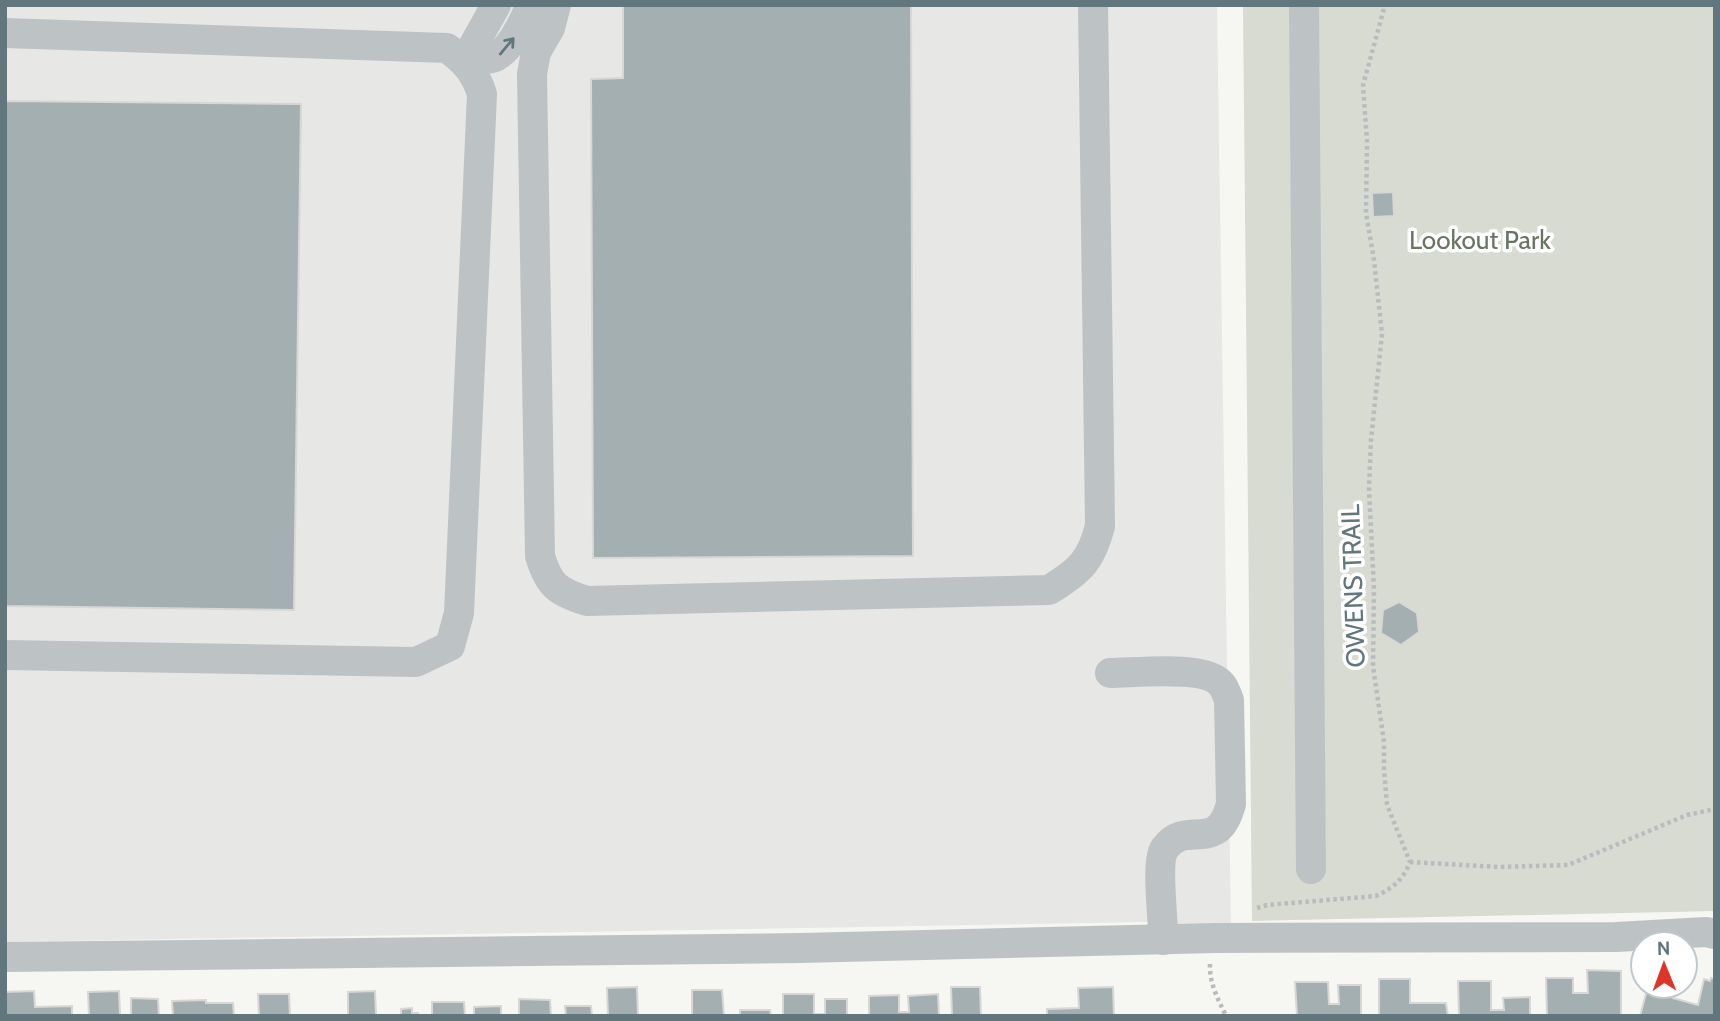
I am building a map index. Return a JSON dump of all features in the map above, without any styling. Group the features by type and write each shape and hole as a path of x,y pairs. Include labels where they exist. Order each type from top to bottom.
{"lane":[{"path":"465,61 496,5"},
{"path":"465,61 502,54 520,29 531,5"},
{"path":"556,5 550,28 536,52 532,74 540,556 545,572 555,588 587,601 1049,590 1068,579 1087,562 1100,526 1093,5"},
{"path":"1304,5 1311,869"},
{"path":"5,33 428,45 447,48 465,61 475,74 482,94 459,613 450,646 416,662 5,655"},
{"path":"1110,673 1188,672 1212,676 1222,684 1229,700 1229,812 1220,829 1176,839 1164,848 1160,862 1163,940"},
{"path":"5,957 800,948 1216,938 1616,937 1706,932 1715,934"}],"path":[{"name":"OWENS TRAIL","path":"1385,5 1363,85 1367,141 1366,213 1382,334 1369,489 1374,589 1373,666 1384,742 1387,805 1410,862"},
{"path":"1249,910 1267,905 1376,896 1392,888 1405,875 1410,862 1498,867 1568,865 1687,815 1715,809"},
{"path":"1216,938 1209,974 1215,995 1226,1016"}],"shaded area":[{"path":"5,5 1217,5 1231,930 1147,922 5,942"}],"green space":[{"name":"Lookout Park","path":"1243,5 1715,5 1715,911 1252,921"}],"building":[{"path":"623,5 911,5 913,556 593,558 591,79 623,78"},
{"path":"5,101 301,104 294,610 5,606"},
{"path":"1393,192 1394,216 1373,217 1372,193"},
{"path":"1399,602 1417,613 1419,632 1401,645 1381,633 1383,610"},
{"path":"1587,970 1621,971 1621,1016 1547,1016 1546,978 1573,978 1573,993 1588,993"},
{"path":"1711,978 1715,979 1715,1016 1640,1016 1644,1000 1680,1000 1698,1005 1704,979 1710,981"},
{"path":"1379,979 1410,979 1410,1003 1446,1003 1448,1016 1379,1016"},
{"path":"1458,981 1491,981 1491,1010 1504,1010 1503,998 1530,997 1530,1016 1459,1016"},
{"path":"1295,982 1328,982 1329,1004 1339,1004 1338,985 1361,985 1361,1016 1297,1016"},
{"path":"637,987 638,1016 608,1016 607,988"},
{"path":"951,987 980,987 981,1016 952,1016"},
{"path":"1113,987 1114,1016 1047,1016 1047,1009 1079,1008 1078,988"},
{"path":"692,990 722,990 724,1016 692,1016"},
{"path":"34,991 35,1007 72,1006 72,1016 5,1016 5,992"},
{"path":"119,991 120,1015 131,1015 131,998 158,999 159,1016 89,1016 88,992"},
{"path":"375,991 376,1015 401,1015 401,1009 412,1008 412,1013 418,1013 418,1016 348,1016 348,992"},
{"path":"258,994 289,994 290,1016 259,1016"},
{"path":"783,994 814,994 814,1014 825,1014 825,999 847,999 847,1016 783,1016"},
{"path":"938,994 939,1016 869,1016 869,996 899,995 899,1012 909,1012 908,996"},
{"path":"519,999 550,1000 551,1016 519,1016"},
{"path":"206,1000 206,1003 233,1003 234,1016 173,1016 172,1001"},
{"path":"432,1002 464,1002 465,1016 432,1016"},
{"path":"501,1006 501,1016 474,1016 474,1007"},
{"path":"565,1006 591,1006 592,1016 566,1016"},
{"path":"740,1010 770,1010 771,1016 740,1016"}]}
